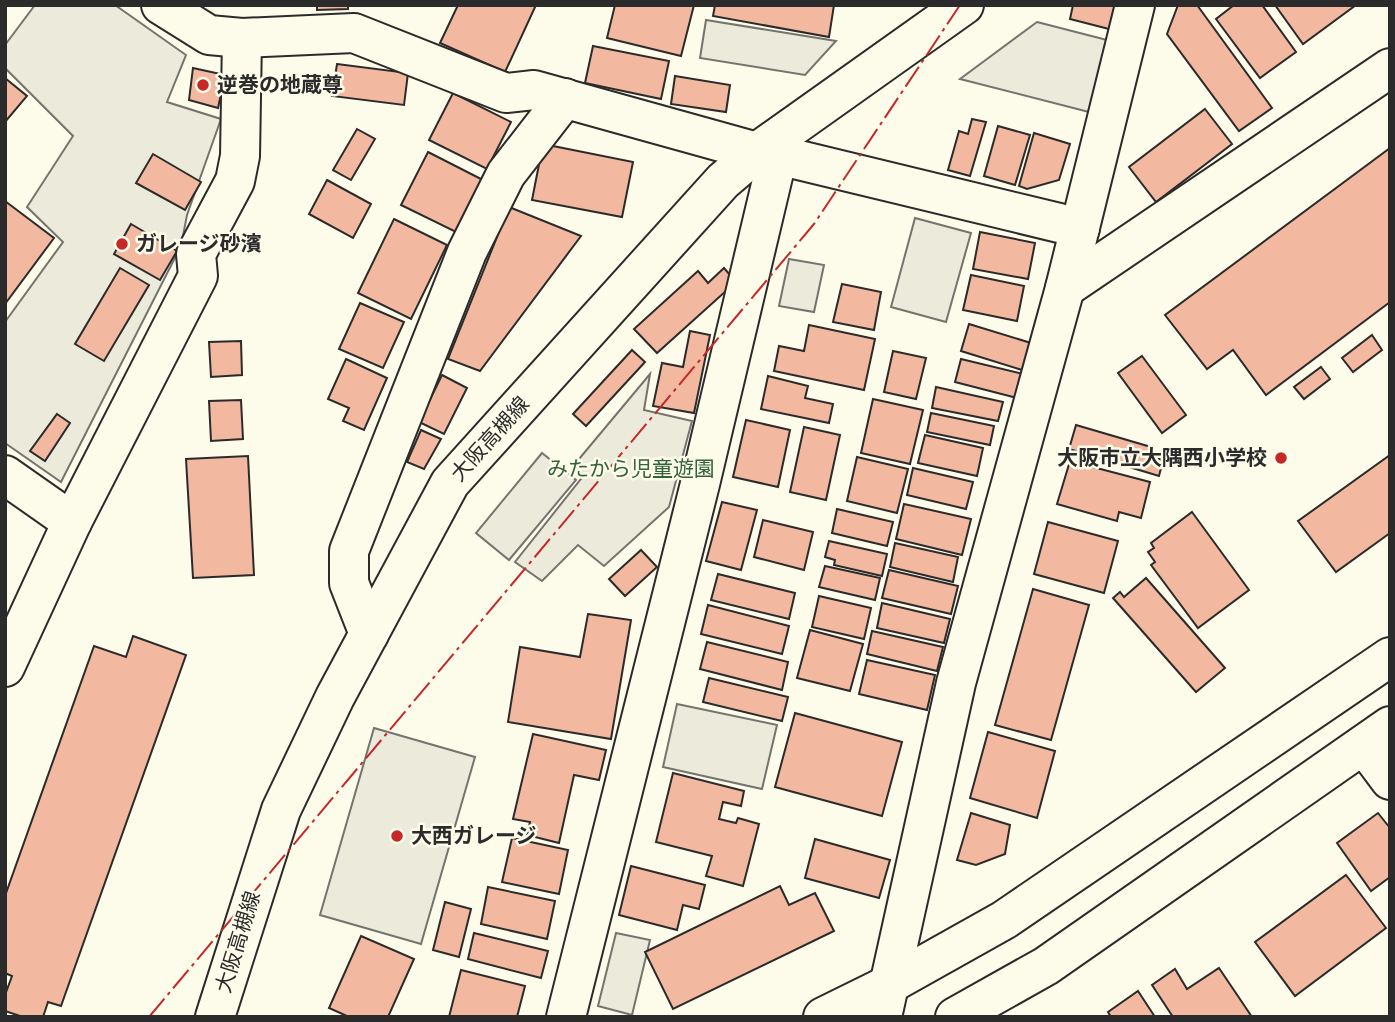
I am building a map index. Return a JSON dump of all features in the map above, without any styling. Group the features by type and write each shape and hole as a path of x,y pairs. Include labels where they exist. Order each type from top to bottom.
{"street":[{"path":"161,5 209,35 242,38 354,33 506,93 534,90 773,147 1080,228"},
{"name":"大阪高槻線","path":"215,1017 281,810 369,634 450,483 698,208 773,147 964,5"},
{"path":"885,1001 956,683 1065,288 1135,5"},
{"path":"5,667 72,522 198,276 196,254 235,181 242,130 242,38"},
{"path":"1065,288 1390,68"},
{"path":"369,634 349,583 349,551 467,252 506,174 565,98"},
{"path":"566,1017 701,484 773,147"},
{"path":"5,475 72,522"},
{"path":"823,1017 885,1001 1390,657"},
{"path":"955,1017 1046,966 1377,736 1390,780"}],"green space":[{"name":"みたから児童遊園","path":"650,374 644,410 692,421 669,507 604,566 578,545 542,581 515,562 584,475 574,465"}],"shaded area":[{"name":"ガレージ砂濱","path":"35,5 115,5 186,55 167,102 221,119 187,215 181,246 61,482 5,443 5,322 63,242 27,207 73,136 5,68 5,45"},
{"path":"706,20 836,41 805,75 700,58"},
{"path":"1037,22 1107,40 1089,112 960,79"},
{"path":"915,218 971,233 946,322 891,307"},
{"path":"789,259 824,265 814,312 779,306"},
{"path":"542,453 576,480 509,560 476,533"},
{"path":"677,704 777,725 762,789 663,767"},
{"name":"大西ガレージ","path":"374,728 475,757 421,944 320,915"},
{"path":"616,933 650,940 632,1015 598,1006"}],"building":[{"path":"317,5 348,5 348,9 317,10"},
{"path":"458,5 536,5 505,72 440,43"},
{"path":"615,5 694,5 681,56 607,38"},
{"path":"715,5 834,5 829,37 713,16"},
{"path":"1073,5 1115,5 1109,29 1070,19"},
{"path":"1178,5 1197,5 1272,108 1239,131 1167,34"},
{"path":"1234,5 1262,5 1296,52 1260,78 1216,19"},
{"path":"1275,5 1356,5 1303,44"},
{"path":"593,46 669,61 661,99 585,83"},
{"path":"337,64 408,73 404,105 332,96"},
{"path":"193,68 225,75 218,108 189,100"},
{"path":"675,76 730,85 726,112 671,104"},
{"path":"5,78 27,96 5,122"},
{"path":"453,93 511,122 487,169 429,140"},
{"path":"1205,109 1232,144 1156,202 1129,167"},
{"path":"972,119 986,122 970,176 948,170 959,131 968,134"},
{"path":"998,126 1030,135 1015,185 984,176"},
{"path":"357,129 375,139 351,180 333,170"},
{"path":"1034,133 1070,144 1059,180 1027,189 1019,186"},
{"path":"543,144 633,162 622,217 532,200"},
{"path":"1390,148 1390,302 1266,395 1233,350 1207,369 1165,315"},
{"path":"428,152 483,180 456,232 401,205"},
{"path":"153,154 201,182 185,210 136,183"},
{"path":"327,180 371,204 353,238 309,214"},
{"path":"5,201 54,238 5,304"},
{"path":"509,207 581,236 480,371 448,359"},
{"path":"394,219 447,245 411,319 358,293"},
{"path":"131,224 177,251 160,280 114,254"},
{"path":"980,232 1035,243 1028,279 973,269"},
{"path":"120,268 149,285 104,361 75,344"},
{"path":"724,268 736,282 657,353 634,329 698,271 708,283"},
{"path":"971,275 1024,286 1017,321 963,310"},
{"path":"842,284 881,292 874,330 833,322"},
{"path":"360,303 404,322 383,368 339,349"},
{"path":"969,324 1031,343 1022,370 961,351"},
{"path":"809,325 875,339 864,390 774,371 779,346 804,351"},
{"path":"690,331 710,335 694,413 653,406 662,363 683,367"},
{"path":"1372,335 1382,350 1353,372 1342,358"},
{"path":"241,341 242,375 211,377 209,342"},
{"path":"632,350 645,362 586,426 573,414"},
{"path":"893,351 926,358 916,399 884,392"},
{"path":"1142,356 1186,415 1162,433 1118,373"},
{"path":"346,359 387,378 364,430 343,421 349,408 328,399"},
{"path":"961,359 1023,374 1017,398 955,382"},
{"path":"1321,367 1330,379 1304,399 1294,387"},
{"path":"442,375 467,388 444,434 419,422"},
{"path":"768,376 808,386 805,398 833,404 829,423 761,409"},
{"path":"936,387 1003,402 998,421 932,408"},
{"path":"873,399 923,410 910,464 861,453"},
{"path":"241,400 243,439 211,441 209,401"},
{"path":"931,413 994,426 990,445 927,432"},
{"path":"57,414 70,423 45,461 30,451"},
{"path":"746,420 790,430 778,487 733,477"},
{"path":"1076,425 1151,447 1148,456 1163,460 1159,476 1069,449"},
{"path":"804,427 840,435 826,500 790,492"},
{"path":"421,430 441,439 424,469 407,462"},
{"path":"925,435 983,448 977,476 918,463"},
{"path":"1390,455 1390,533 1336,572 1298,521"},
{"path":"248,456 254,575 193,578 186,459"},
{"path":"857,457 908,469 897,513 847,501"},
{"path":"1070,461 1150,482 1141,518 1119,512 1117,521 1057,504"},
{"path":"913,468 973,482 966,509 907,495"},
{"path":"722,502 757,510 741,570 706,561"},
{"path":"904,504 971,519 962,555 896,539"},
{"path":"837,509 893,522 887,546 832,533"},
{"path":"1192,512 1249,590 1198,628 1151,565 1155,562 1148,552 1154,548 1151,543"},
{"path":"763,520 813,532 804,570 754,557"},
{"path":"1048,522 1118,541 1104,593 1034,574"},
{"path":"829,541 887,554 882,576 834,565 835,560 825,557"},
{"path":"895,543 958,557 953,582 890,567"},
{"path":"641,550 657,567 625,596 609,579"},
{"path":"825,566 880,578 875,600 819,587"},
{"path":"889,570 958,586 951,614 882,598"},
{"path":"718,574 795,593 789,619 711,600"},
{"path":"1146,578 1225,668 1196,692 1113,598 1120,592 1124,597"},
{"path":"1033,589 1089,605 1051,740 995,725"},
{"path":"819,596 871,608 864,639 812,627"},
{"path":"882,603 950,619 944,643 877,628"},
{"path":"708,605 789,626 782,654 701,634"},
{"path":"588,614 631,620 611,739 508,722 520,647 580,657"},
{"path":"810,630 863,644 850,691 797,678"},
{"path":"872,631 943,647 937,671 867,654"},
{"path":"133,636 186,655 61,1006 48,1002 43,1017 23,1017 5,1011 5,995 12,976 5,973 5,896 94,646 126,657"},
{"path":"707,642 788,662 782,690 700,669"},
{"path":"867,660 935,675 927,710 859,694"},
{"path":"709,678 788,697 782,721 703,702"},
{"path":"795,713 902,742 882,816 775,787"},
{"path":"988,732 1055,751 1037,818 970,798"},
{"path":"533,734 606,750 599,780 574,775 559,843 527,835 530,822 513,819"},
{"path":"673,773 744,791 741,806 723,802 719,819 736,823 738,818 759,824 743,886 706,876 712,856 656,842"},
{"path":"971,813 1010,825 1005,854 976,865 957,860"},
{"path":"1378,813 1390,828 1390,877 1371,891 1337,843"},
{"path":"512,838 568,850 559,894 502,882"},
{"path":"815,839 890,860 879,898 805,878"},
{"path":"631,866 705,885 699,909 683,905 677,930 619,915"},
{"path":"1346,875 1386,928 1295,996 1255,942"},
{"path":"780,886 789,905 815,893 834,931 673,1009 645,952"},
{"path":"488,887 555,901 547,939 481,924"},
{"path":"445,902 471,909 459,957 433,950"},
{"path":"474,933 548,951 541,978 468,959"},
{"path":"361,936 414,959 388,1017 349,1017 329,1008"},
{"path":"1219,968 1252,1017 1173,1017 1152,985 1175,969 1187,989"},
{"path":"461,970 525,986 517,1017 449,1017"},
{"path":"1138,991 1155,1017 1111,1017 1108,1012"}],"power":[{"path":"149,1017 814,224 960,5"}],"place":[{"name":"逆巻の地蔵尊","path":"203,85"},
{"name":"ガレージ砂濱","path":"122,244"},
{"name":"大阪市立大隅西小学校","path":"1281,458"},
{"name":"大西ガレージ","path":"397,836"}]}
